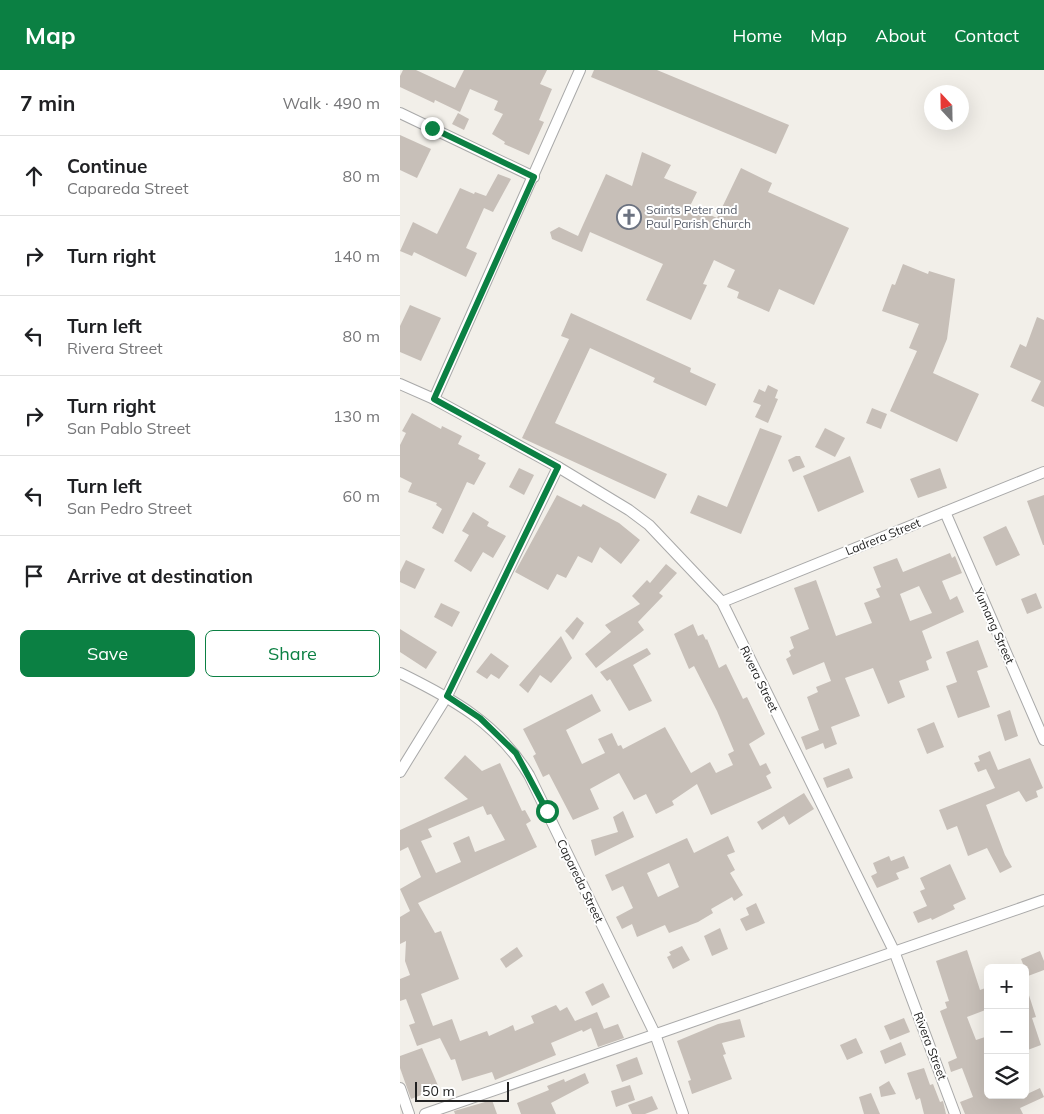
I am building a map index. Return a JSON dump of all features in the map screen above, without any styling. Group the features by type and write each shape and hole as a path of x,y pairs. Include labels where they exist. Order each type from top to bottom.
{"street":[{"path":"434,399 580,70"},
{"path":"400,113 534,177"},
{"name":"Rivera Street","path":"400,384 434,399 558,467 629,510 649,525 722,602 894,952 956,1114"},
{"path":"400,772 447,696 558,467"},
{"name":"Ladrera Street","path":"722,602 1044,472"},
{"name":"Yumang Street","path":"945,512 1044,740"},
{"name":"Capareda Street","path":"400,672 447,696 480,718 516,753 529,775 655,1034 683,1114"},
{"path":"424,1114 1044,900"},
{"path":"400,1088 409,1114"}],"building":[{"path":"403,70 416,70 455,88 464,70 547,70 540,84 552,89 539,120 544,122 529,155 504,144 505,142 492,134 503,114 494,110 498,101 470,89 460,112 435,100 434,103 400,87 400,76"},
{"path":"594,70 657,70 789,125 776,154 591,77"},
{"path":"458,113 469,119 464,130 452,124"},
{"path":"400,135 431,149 417,178 400,170"},
{"path":"642,152 671,165 664,178 697,192 690,206 717,218 741,168 772,183 768,192 849,228 814,305 779,289 769,312 737,298 739,292 727,287 735,270 714,260 703,284 707,285 691,320 646,300 663,264 590,232 582,252 552,239 550,232 559,227 578,236 606,174 632,186"},
{"path":"498,174 511,179 493,212 484,208 466,248 477,253 466,277 414,252 412,256 400,251 413,222 437,234 460,188 474,194 475,192 486,196"},
{"path":"903,264 928,274 929,271 955,279 947,339 933,373 979,394 957,442 890,411 917,351 909,348 919,324 882,311 892,284 895,285"},
{"path":"410,305 441,318 421,361 400,352 400,326"},
{"path":"571,313 691,368 690,372 716,384 706,406 653,382 655,378 590,348 555,423 667,474 655,499 522,438 569,339 561,336"},
{"path":"1037,317 1044,320 1044,407 1031,401 1041,381 1010,367 1020,344 1026,347"},
{"path":"768,385 778,390 775,398 778,399 768,423 755,417 761,405 753,402 759,389 765,392"},
{"path":"872,408 887,414 881,429 866,423"},
{"path":"412,413 441,429 442,426 462,436 458,444 480,455 478,459 486,463 474,485 467,482 443,534 432,528 442,509 436,505 437,503 408,492 412,483 400,477 400,445 406,433 402,431"},
{"path":"760,428 782,436 741,534 690,513 698,495 727,507"},
{"path":"825,428 845,438 835,457 815,447"},
{"path":"800,456 805,467 793,472 788,460"},
{"path":"850,456 864,492 818,512 803,476"},
{"path":"519,468 534,475 524,495 509,487"},
{"path":"940,468 947,488 918,498 910,479"},
{"path":"557,495 581,507 583,504 619,523 640,540 621,564 600,547 592,563 578,556 566,578 557,574 548,590 515,572"},
{"path":"1044,495 1044,545 1043,545 1027,501"},
{"path":"473,512 489,522 487,526 506,536 493,558 483,552 471,572 454,561 469,535 462,531"},
{"path":"1006,526 1020,555 996,566 983,537"},
{"path":"950,553 952,558 955,556 962,573 942,581 950,600 957,596 964,612 922,631 932,658 926,661 929,670 899,681 905,697 888,704 873,668 845,678 860,716 831,727 837,744 825,749 823,743 806,750 801,737 819,730 807,697 818,692 816,687 831,681 824,662 793,675 786,659 791,656 789,651 794,648 790,637 809,629 794,588 816,580 836,636 872,623 864,603 880,597 876,589 881,587 873,567 897,558 903,572","holes":["919,586 932,613 910,621 900,594"]},
{"path":"406,560 425,569 415,589 400,582 400,572"},
{"path":"666,564 677,573 659,593 663,596 638,622 644,630 596,668 585,654 611,632 605,625 640,604 632,596 647,580 650,583"},
{"path":"1036,593 1042,608 1027,614 1021,599"},
{"path":"441,603 460,612 452,627 434,617"},
{"path":"577,617 584,623 573,640 565,631"},
{"path":"693,624 698,636 703,634 707,639 719,668 726,664 743,699 747,697 765,734 749,744 760,766 766,763 771,773 766,776 772,788 711,815 697,784 672,801 674,805 656,814 646,794 634,800 619,773 590,789 599,809 573,820 549,774 543,777 533,756 536,754 523,729 592,694 601,711 566,730 582,764 605,753 598,739 612,733 618,746 621,745 623,749 665,727 691,773 710,762 716,773 733,765 728,754 734,751 717,711 694,666 689,669 674,634"},
{"path":"400,629 437,652 426,669 400,652"},
{"path":"561,636 572,658 551,683 540,675 528,693 519,685"},
{"path":"978,640 988,667 977,671 990,707 958,718 946,686 957,682 946,652"},
{"path":"647,648 651,654 633,665 652,701 629,711 610,679 607,681 600,672"},
{"path":"491,653 509,666 499,679 491,674 487,679 476,672"},
{"path":"1010,710 1018,736 1005,741 997,715"},
{"path":"934,722 944,747 927,754 917,729"},
{"path":"990,751 998,770 1030,758 1043,788 1036,791 1038,797 1026,802 1019,791 986,805 1005,855 1012,867 1000,873 987,848 968,856 957,826 947,830 939,810 995,788 986,769 978,772 974,763 980,761 978,756"},
{"path":"465,755 482,771 500,763 522,811 525,810 531,821 526,824 537,847 418,903 435,933 441,931 459,979 421,994 433,1026 452,1019 460,1041 487,1031 489,1036 513,1025 515,1031 534,1023 531,1016 556,1005 560,1011 567,1007 575,1021 597,1012 604,1029 618,1024 624,1038 598,1047 591,1028 583,1032 582,1030 551,1043 556,1055 495,1080 492,1072 462,1081 455,1059 451,1060 440,1038 417,1046 409,1025 415,1023 406,999 400,1001 400,979 410,975 405,961 406,941 400,944 400,917 410,911 400,889 421,877 408,847 400,851 400,830 468,799 444,778","holes":["483,806 487,815 491,814 505,840 475,852 469,836 453,843 461,862 436,873 421,841 432,837 428,829"]},
{"path":"849,768 853,778 827,788 823,778"},
{"path":"804,793 814,809 789,825 784,816 762,830 757,822"},
{"path":"623,811 634,837 595,856 591,840 618,832 613,817"},
{"path":"728,836 735,852 727,855 735,870 730,873 743,895 734,901 732,897 711,909 713,913 698,922 669,933 665,925 637,937 632,924 622,929 616,917 633,908 623,886 612,891 605,875 687,838 694,853","holes":["669,863 679,887 658,897 647,873"]},
{"path":"889,856 891,861 904,856 909,868 896,873 899,879 877,888 871,876 877,873 873,863"},
{"path":"950,864 966,899 953,905 955,909 932,920 931,918 918,923 913,912 927,906 920,891 925,889 920,878"},
{"path":"756,903 765,923 746,931 740,919 749,915 746,908"},
{"path":"720,928 728,949 712,956 704,936"},
{"path":"682,946 690,960 673,969 667,957 671,955 669,952"},
{"path":"517,947 523,956 506,968 500,959"},
{"path":"967,950 980,990 984,988 984,1011 967,1017 976,1040 984,1037 984,1099 1029,1099 1029,1093 1040,1088 1044,1097 1020,1108 1023,1114 965,1114 960,1102 973,1097 962,1068 951,1072 948,1062 957,1058 940,1011 947,1008 945,1002 949,1001 936,961"},
{"path":"1040,951 1044,961 1044,970 1029,976 1029,964 1023,964 1021,959"},
{"path":"603,983 610,997 592,1006 585,992"},
{"path":"1029,995 1036,1017 1032,1018 1041,1045 1029,1050"},
{"path":"904,1018 910,1032 890,1040 884,1026"},
{"path":"740,1019 745,1037 722,1043 726,1054 723,1055 732,1079 692,1094 688,1081 691,1080 677,1041 718,1024"},
{"path":"856,1038 863,1053 847,1060 840,1045"},
{"path":"901,1042 906,1055 885,1064 880,1051"},
{"path":"422,1048 439,1088 411,1099 400,1068 400,1056"},
{"path":"637,1057 643,1074 622,1082 616,1065"},
{"path":"924,1068 930,1085 933,1084 940,1102 943,1101 946,1114 924,1114 920,1098 916,1100 907,1073"},
{"path":"585,1073 589,1083 551,1103 556,1114 521,1114 517,1103 549,1090 547,1086 564,1079 565,1082"},
{"path":"889,1081 896,1094 881,1097 879,1087"},
{"path":"630,1085 635,1100 616,1107 611,1091"},
{"path":"871,1093 880,1114 864,1114 859,1097"},
{"path":"652,1096 658,1109 645,1114 632,1114 628,1105"},
{"path":"492,1100 497,1114 455,1114 454,1111"}],"place":[{"name":"Saints Peter and Paul Parish Church","path":"629,217"}],"route":[{"path":"432,128 534,177 434,399 558,467 447,696 480,718 516,753 547,811"}]}
